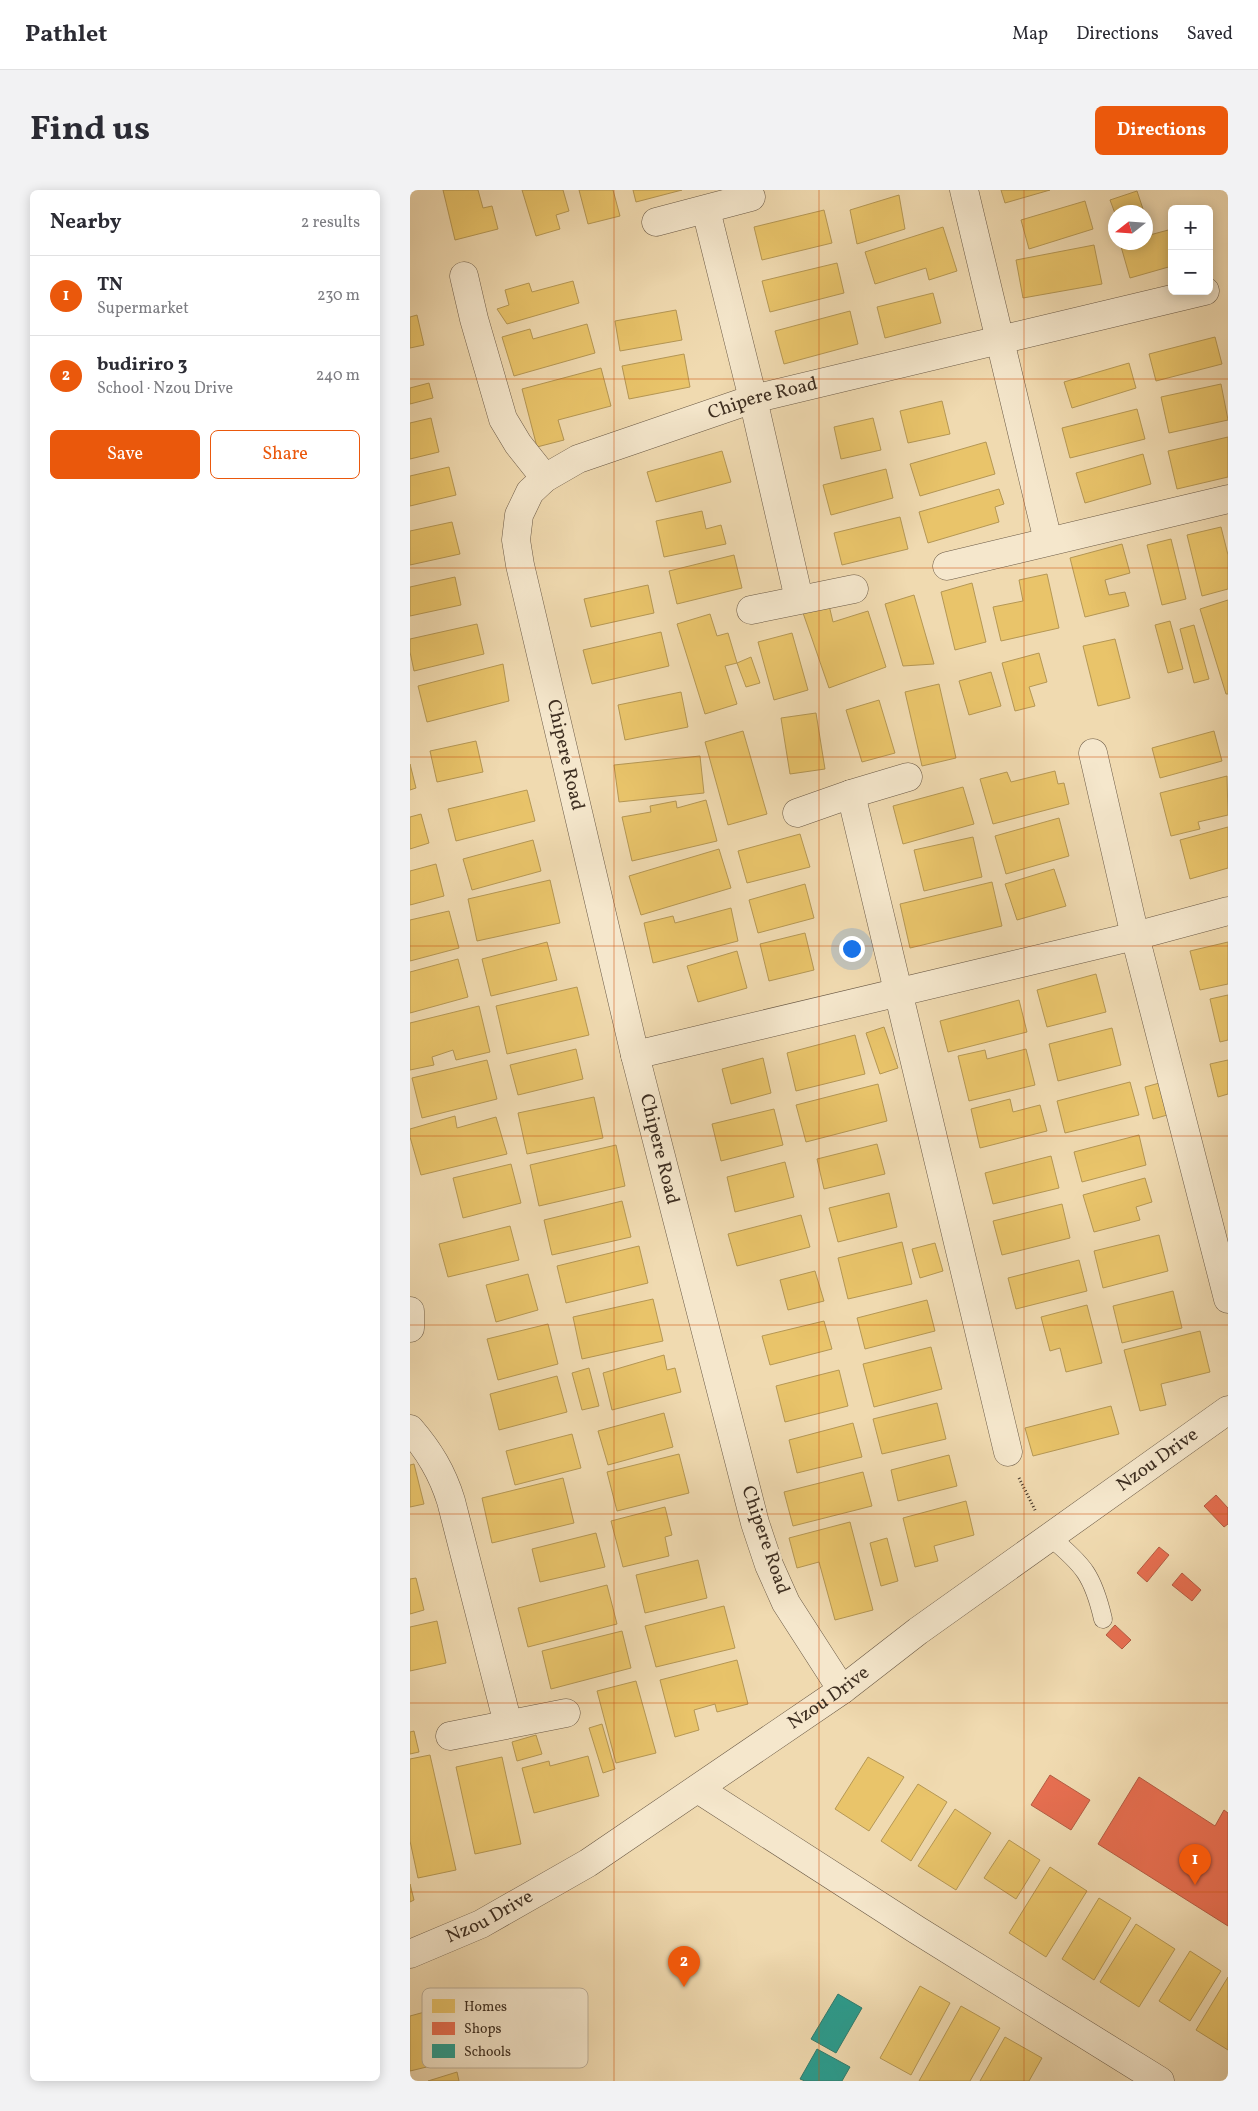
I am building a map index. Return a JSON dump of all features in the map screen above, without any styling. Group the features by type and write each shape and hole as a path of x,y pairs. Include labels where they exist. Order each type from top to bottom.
{"street":[{"path":"964,190 1048,541"},
{"path":"656,222 751,197"},
{"path":"706,210 753,398 799,599"},
{"path":"464,276 503,419 518,444 546,478"},
{"path":"1213,289 1228,286"},
{"name":"Chipere Road","path":"842,1690 786,1603 769,1565 758,1531 635,1055 516,540 519,515 530,492 546,478 578,460 753,398 1189,295"},
{"path":"947,566 1228,499"},
{"path":"751,610 854,588"},
{"path":"1093,753 1135,936 1228,1298"},
{"path":"797,813 908,777"},
{"path":"851,794 1008,1452"},
{"path":"635,1055 1135,936 1228,911"},
{"path":"410,1311 410,1328"},
{"name":"Nzou Drive","path":"410,1954 481,1924 580,1867 698,1789 842,1690 918,1631 1228,1410"},
{"path":"410,1428 428,1449 442,1473 451,1501 508,1724"},
{"path":"450,1736 566,1713"},
{"path":"698,1789 917,1930 1160,2081"}],"lane":[{"path":"1050,1537 1076,1558 1088,1575 1097,1595 1103,1620"}],"path":[{"path":"1008,1452 1025,1494 1050,1537"}],"building: Homes":[{"path":"443,190 478,190 483,208 492,206 498,229 455,240"},
{"path":"522,190 563,190 569,211 556,215 560,229 536,236"},
{"path":"579,190 613,190 620,216 588,224"},
{"path":"633,190 682,190 636,202"},
{"path":"1001,190 1050,190 1005,203"},
{"path":"1137,191 1142,205 1112,205 1110,200"},
{"path":"899,195 905,229 857,244 850,210"},
{"path":"1085,201 1093,229 1029,249 1021,220"},
{"path":"824,210 832,243 762,260 754,227"},
{"path":"943,227 957,271 929,280 926,268 875,284 865,252"},
{"path":"1168,230 1168,267 1130,278 1122,250 1153,250 1153,234"},
{"path":"1094,245 1102,284 1023,298 1016,260"},
{"path":"837,263 844,293 770,312 762,281"},
{"path":"573,281 579,303 507,324 497,309 509,305 505,290 529,283 532,292"},
{"path":"933,293 941,323 885,338 877,307"},
{"path":"676,310 682,340 620,351 615,321"},
{"path":"850,311 858,344 784,364 775,331"},
{"path":"417,315 424,345 410,348 410,317"},
{"path":"587,324 595,353 514,376 502,337 530,329 533,339"},
{"path":"1215,337 1222,364 1156,381 1149,354"},
{"path":"684,354 690,387 629,399 622,366"},
{"path":"1129,363 1136,388 1072,408 1064,382"},
{"path":"601,368 611,406 558,420 564,440 537,447 522,389"},
{"path":"429,383 433,398 410,404 410,388"},
{"path":"1221,384 1228,420 1169,433 1161,397"},
{"path":"942,401 950,434 908,443 900,411"},
{"path":"1137,409 1145,439 1070,458 1062,428"},
{"path":"431,418 439,452 410,459 410,423"},
{"path":"873,418 881,450 841,459 834,427"},
{"path":"1228,437 1228,477 1177,489 1168,451"},
{"path":"986,442 995,474 920,496 910,464"},
{"path":"722,451 731,482 656,502 647,472"},
{"path":"1143,454 1151,484 1085,503 1076,473"},
{"path":"449,467 456,495 410,506 410,476"},
{"path":"886,469 893,498 831,515 823,485"},
{"path":"999,489 1004,504 995,507 999,522 928,543 919,512"},
{"path":"702,511 706,529 721,525 726,544 664,557 656,521"},
{"path":"900,517 908,549 842,565 834,533"},
{"path":"452,522 460,554 410,565 410,531"},
{"path":"1221,527 1228,555 1228,589 1202,596 1187,535"},
{"path":"1171,539 1186,599 1162,605 1147,545"},
{"path":"1122,544 1130,573 1105,580 1109,595 1125,592 1129,606 1085,617 1070,558"},
{"path":"734,555 742,588 677,604 669,571"},
{"path":"1047,574 1059,628 1001,641 993,607 1023,601 1019,580"},
{"path":"455,577 461,605 410,616 410,587"},
{"path":"972,583 986,642 955,650 941,592"},
{"path":"648,585 654,613 591,627 584,599"},
{"path":"914,595 934,664 903,666 885,604"},
{"path":"1228,600 1228,694 1226,694 1200,609"},
{"path":"828,601 833,622 868,611 886,667 829,688 802,610"},
{"path":"710,614 717,636 728,633 737,663 725,666 737,704 705,714 677,624"},
{"path":"1170,621 1183,669 1168,673 1155,625"},
{"path":"477,624 484,654 414,671 410,652 410,639"},
{"path":"1194,625 1209,679 1194,683 1180,629"},
{"path":"661,632 669,666 592,684 583,650"},
{"path":"792,633 808,690 774,700 758,642"},
{"path":"1115,639 1130,698 1098,706 1083,646"},
{"path":"1039,653 1047,682 1029,687 1035,706 1015,711 1002,663"},
{"path":"751,657 760,683 746,687 737,663"},
{"path":"503,664 509,701 427,722 418,686"},
{"path":"991,672 1001,706 969,715 959,681"},
{"path":"939,684 956,758 922,766 905,692"},
{"path":"681,692 688,727 625,740 618,705"},
{"path":"879,700 895,753 862,762 846,710"},
{"path":"816,713 825,769 790,774 781,718"},
{"path":"743,731 767,814 728,825 705,742"},
{"path":"1214,731 1222,761 1160,778 1152,748"},
{"path":"476,741 483,772 437,782 430,751"},
{"path":"700,756 704,793 619,802 614,765"},
{"path":"410,764 416,788 410,790"},
{"path":"1055,771 1058,784 1064,783 1069,804 993,824 980,779 1007,772 1011,782"},
{"path":"1227,776 1228,815 1198,822 1200,829 1171,836 1160,793"},
{"path":"963,787 974,824 903,844 893,806"},
{"path":"527,790 535,821 456,841 448,809"},
{"path":"706,800 717,841 632,861 622,817 651,812 650,806 676,801 677,808"},
{"path":"421,814 429,843 410,849 410,817"},
{"path":"1059,818 1069,856 1006,874 995,836"},
{"path":"1228,827 1228,868 1190,879 1180,840"},
{"path":"800,834 810,867 747,883 738,851"},
{"path":"973,837 982,877 924,891 914,850"},
{"path":"533,840 541,871 472,890 463,859"},
{"path":"719,849 731,888 641,915 629,876"},
{"path":"436,864 444,896 410,905 410,871"},
{"path":"1054,869 1066,906 1017,920 1005,884"},
{"path":"550,880 560,923 477,941 468,899"},
{"path":"992,882 1002,926 910,948 900,904"},
{"path":"805,884 814,918 758,933 749,900"},
{"path":"731,908 738,941 653,963 644,923 673,916 675,923"},
{"path":"449,911 459,948 410,961 410,920"},
{"path":"805,933 814,970 769,981 760,944"},
{"path":"547,942 557,980 491,996 482,959"},
{"path":"1228,942 1228,984 1200,990 1190,951"},
{"path":"737,951 747,988 698,1002 687,966"},
{"path":"458,959 468,997 410,1013 410,972"},
{"path":"1096,974 1106,1012 1047,1027 1037,990"},
{"path":"577,987 589,1035 507,1054 496,1006"},
{"path":"1228,995 1228,1040 1220,1042 1210,999"},
{"path":"1019,1000 1027,1032 948,1052 940,1021"},
{"path":"479,1006 490,1052 456,1060 453,1050 432,1057 434,1065 410,1070 410,1023"},
{"path":"884,1027 898,1068 880,1074 866,1033"},
{"path":"1112,1028 1121,1065 1058,1081 1049,1044"},
{"path":"855,1035 865,1074 796,1091 787,1053"},
{"path":"576,1049 583,1079 518,1095 510,1065"},
{"path":"1026,1049 1035,1085 969,1101 958,1056 985,1050 987,1059"},
{"path":"763,1058 771,1093 731,1104 722,1069"},
{"path":"487,1060 497,1099 422,1118 412,1078"},
{"path":"1228,1060 1228,1094 1218,1097 1210,1064"},
{"path":"1130,1082 1139,1115 1065,1133 1057,1101"},
{"path":"1163,1082 1171,1114 1153,1119 1145,1087"},
{"path":"878,1084 887,1121 806,1142 796,1105"},
{"path":"594,1097 603,1138 527,1154 518,1113"},
{"path":"1010,1099 1013,1112 1040,1105 1047,1131 980,1148 971,1109"},
{"path":"774,1109 783,1145 721,1161 712,1124"},
{"path":"455,1116 457,1128 496,1117 507,1154 421,1175 410,1137 410,1129"},
{"path":"1139,1135 1146,1165 1082,1182 1074,1152"},
{"path":"877,1144 885,1174 824,1189 817,1159"},
{"path":"616,1145 625,1186 539,1206 530,1165"},
{"path":"1051,1156 1059,1188 993,1204 985,1173"},
{"path":"785,1162 794,1197 735,1212 727,1177"},
{"path":"511,1164 521,1203 463,1218 453,1178"},
{"path":"1145,1178 1152,1202 1136,1207 1140,1220 1094,1232 1083,1195"},
{"path":"889,1193 897,1227 838,1242 829,1208"},
{"path":"622,1201 631,1237 552,1255 544,1220"},
{"path":"1062,1204 1070,1238 1002,1255 993,1221"},
{"path":"801,1215 810,1247 737,1266 728,1234"},
{"path":"510,1226 519,1260 448,1277 439,1244"},
{"path":"1159,1235 1168,1271 1103,1288 1094,1251"},
{"path":"902,1242 912,1284 848,1299 838,1258"},
{"path":"935,1243 943,1271 920,1278 912,1249"},
{"path":"639,1246 648,1283 566,1303 557,1266"},
{"path":"1079,1260 1087,1291 1016,1309 1008,1278"},
{"path":"815,1271 824,1301 788,1310 780,1280"},
{"path":"528,1274 538,1310 496,1322 486,1285"},
{"path":"1173,1291 1182,1328 1122,1343 1113,1306"},
{"path":"653,1299 663,1341 582,1359 573,1317"},
{"path":"927,1300 935,1331 865,1349 857,1318"},
{"path":"1087,1305 1102,1363 1066,1372 1060,1348 1050,1351 1041,1317"},
{"path":"824,1321 832,1349 770,1365 762,1336"},
{"path":"548,1324 558,1364 498,1380 487,1339"},
{"path":"1200,1331 1210,1372 1161,1384 1166,1405 1140,1411 1124,1350"},
{"path":"931,1347 942,1389 874,1407 863,1364"},
{"path":"664,1355 667,1370 675,1368 681,1392 612,1410 603,1373"},
{"path":"589,1368 599,1406 582,1410 572,1373"},
{"path":"839,1370 848,1406 785,1422 776,1386"},
{"path":"557,1376 567,1412 499,1430 490,1394"},
{"path":"937,1403 946,1439 882,1454 873,1419"},
{"path":"1111,1406 1119,1434 1033,1456 1025,1428"},
{"path":"664,1413 673,1447 608,1465 598,1431"},
{"path":"853,1423 862,1457 797,1473 789,1440"},
{"path":"572,1434 581,1468 515,1485 506,1451"},
{"path":"679,1454 689,1493 617,1511 607,1472"},
{"path":"949,1455 957,1486 898,1501 891,1470"},
{"path":"414,1464 424,1504 410,1507 410,1465"},
{"path":"863,1472 872,1506 793,1526 784,1492"},
{"path":"563,1478 574,1523 492,1543 482,1498"},
{"path":"966,1501 974,1535 934,1546 938,1561 915,1567 903,1518"},
{"path":"665,1507 672,1535 665,1537 669,1556 623,1567 611,1521"},
{"path":"850,1522 873,1610 835,1620 819,1562 797,1568 789,1538"},
{"path":"596,1533 605,1567 540,1582 532,1549"},
{"path":"887,1538 898,1581 881,1586 870,1543"},
{"path":"698,1560 707,1598 645,1613 636,1575"},
{"path":"416,1578 424,1610 410,1614 410,1579"},
{"path":"607,1585 617,1624 528,1647 518,1608"},
{"path":"724,1606 735,1648 656,1667 645,1626"},
{"path":"437,1621 446,1663 410,1671 410,1627"},
{"path":"622,1631 631,1668 551,1689 542,1651"},
{"path":"737,1660 748,1704 717,1712 715,1704 694,1710 699,1730 675,1737 660,1680"},
{"path":"636,1681 656,1753 616,1763 597,1691"},
{"path":"602,1724 615,1769 603,1773 589,1728"},
{"path":"414,1731 419,1752 410,1754 410,1732"},
{"path":"536,1735 542,1754 517,1761 512,1742"},
{"path":"430,1755 456,1870 418,1878 410,1841 410,1759"},
{"path":"588,1756 599,1796 534,1813 522,1768 549,1761 550,1766"},
{"path":"502,1757 521,1844 475,1854 456,1767"},
{"path":"868,1757 904,1777 869,1831 835,1809"},
{"path":"918,1784 947,1802 911,1861 881,1841"},
{"path":"955,1809 991,1833 956,1890 918,1866"},
{"path":"1009,1840 1040,1860 1016,1899 984,1878"},
{"path":"1050,1867 1087,1891 1046,1957 1009,1933"},
{"path":"410,1884 414,1900 410,1902"},
{"path":"1099,1898 1131,1918 1094,1980 1062,1959"},
{"path":"1136,1924 1175,1949 1139,2007 1100,1982"},
{"path":"1190,1951 1221,1971 1190,2021 1159,2001"},
{"path":"1228,1977 1228,2050 1196,2030"},
{"path":"920,1986 950,2003 911,2075 880,2058"},
{"path":"961,2006 1000,2028 970,2081 919,2081"},
{"path":"422,2013 423,2068 410,2071 410,2016"},
{"path":"1005,2037 1042,2058 1029,2081 980,2081"},
{"path":"457,2072 459,2081 428,2081"}],"building: Shops":[{"path":"1216,1495 1228,1508 1228,1524 1224,1527 1204,1506"},
{"path":"1159,1547 1169,1555 1147,1582 1137,1573"},
{"path":"1182,1573 1201,1590 1192,1601 1172,1585"},
{"path":"1115,1625 1131,1640 1122,1649 1106,1635"},
{"path":"1050,1775 1090,1800 1071,1830 1031,1805"},
{"path":"1139,1777 1215,1826 1224,1810 1228,1813 1228,1926 1098,1844"}],"building: Schools":[{"path":"838,1994 862,2008 836,2053 811,2039"},
{"path":"817,2049 850,2067 842,2081 805,2081 800,2079"}],"place":[{"name":"TN","path":"1195,1885"},
{"name":"budiriro 3","path":"684,1987"}]}
